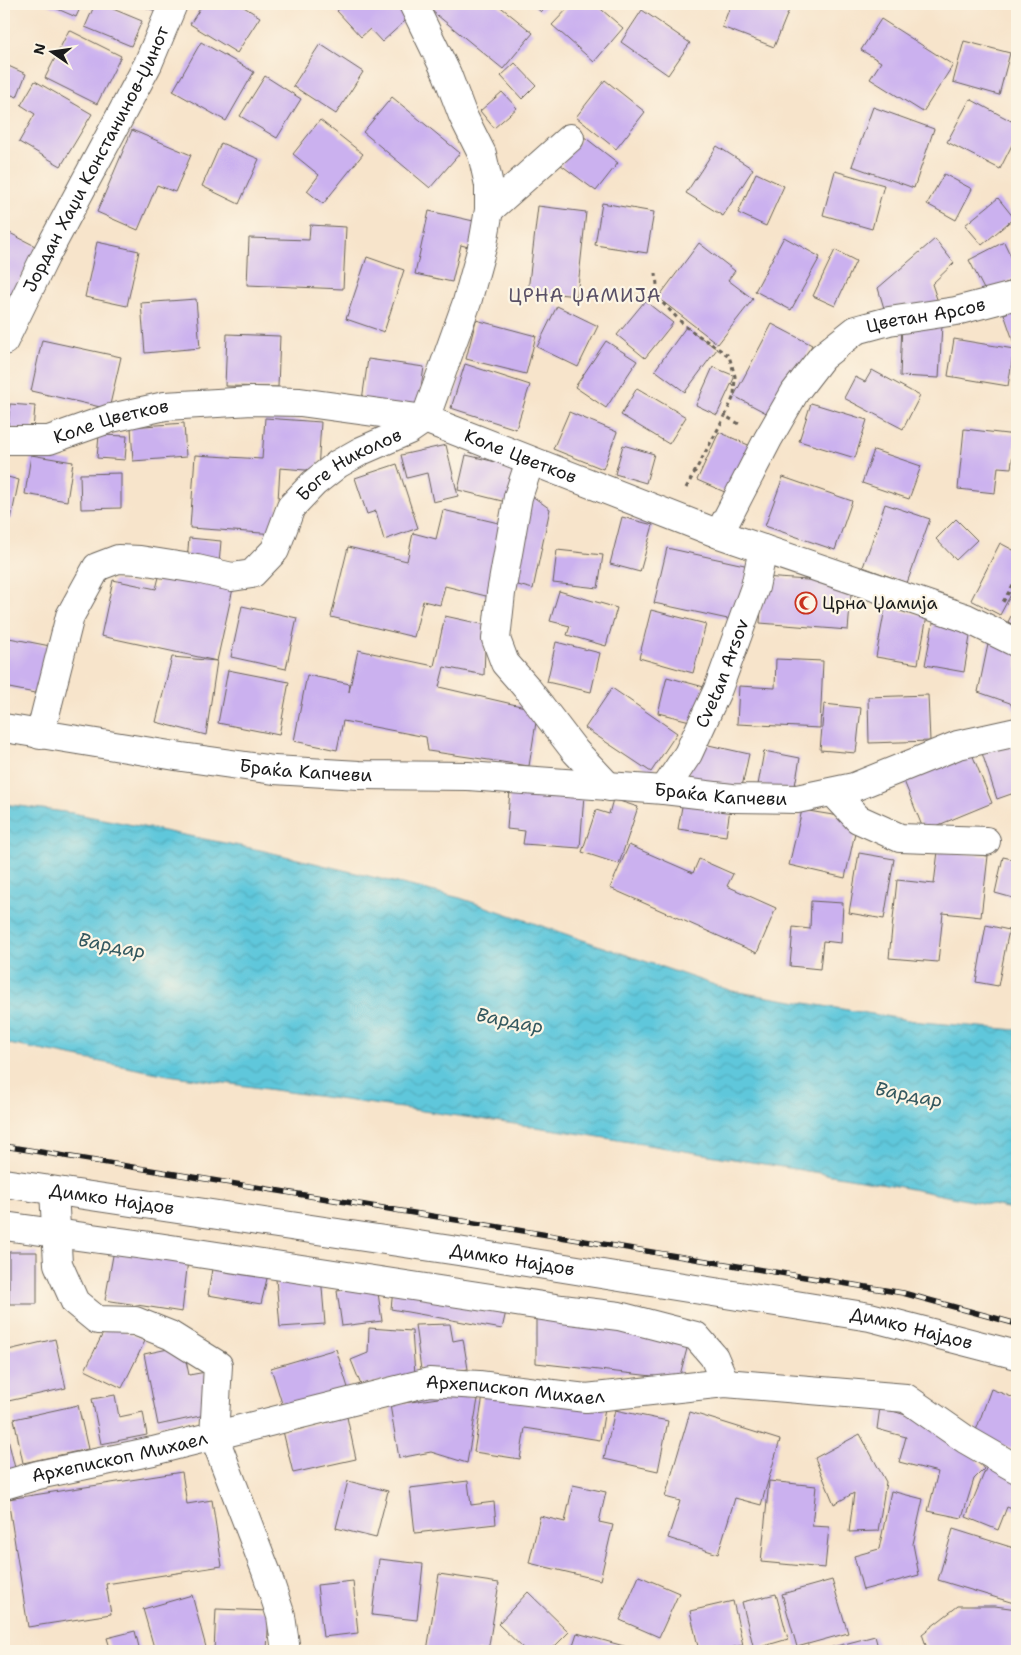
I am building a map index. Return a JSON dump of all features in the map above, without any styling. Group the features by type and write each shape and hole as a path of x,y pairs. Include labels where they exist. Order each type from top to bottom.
{"street":[{"name":"Јордан Хаџи Констанинов-Џинот","path":"4,341 148,64 173,4"},
{"path":"413,4 447,74 463,116 482,154 489,185 489,210 483,244 467,302 425,419"},
{"path":"489,210 570,138"},
{"name":"Цветан Арсов","path":"718,534 795,392 822,358 856,330 889,321 956,311 1017,295"},
{"name":"Коле Цветков","path":"4,440 48,440 111,418 165,406 252,401 300,402 425,419 718,534 966,618 1017,643"},
{"name":"Боге Николов","path":"40,735 70,616 97,567 118,559 149,561 232,577 252,574 274,550 291,507 314,483 338,464 361,451 409,430 425,419"},
{"path":"530,461 518,497 501,593 496,639 505,663 575,752 609,787"},
{"name":"Cvetan Arsov","path":"664,790 688,754 718,688 749,605 763,549"},
{"name":"Браќа Капчеви","path":"4,728 274,770 359,775 468,776 664,790 732,798 797,799 854,787 958,745 1017,732"},
{"path":"833,792 858,819 900,838 986,841"},
{"name":"Димко Најдов","path":"4,1183 468,1253 870,1317 1017,1355"},
{"path":"54,1190 58,1264 75,1302 98,1320 135,1321 170,1335 218,1365 214,1436 266,1571 281,1616 286,1651"},
{"path":"4,1226 158,1247 562,1309 619,1316 696,1336 714,1357 725,1384"},
{"name":"Архепископ Михаел","path":"4,1485 38,1475 153,1451 429,1382 479,1385 586,1398 725,1384 906,1398 964,1439 1017,1469"}],"path":[{"path":"656,273 658,298 686,326 728,356 735,376 734,396 725,416 671,516"},
{"path":"725,416 768,439"}],"water":[{"name":"Вардар","path":"4,804 72,813 260,850 460,898 732,991 921,1022 1017,1030 1017,1210 886,1184 557,1130 168,1075 4,1043"}],"building":[{"path":"46,4 82,4 76,17"},
{"path":"95,4 101,4 142,21 131,46 85,27"},
{"path":"136,4 162,4 159,12"},
{"path":"203,4 239,4 260,17 237,53 190,24"},
{"path":"345,4 405,4 414,13 382,42 370,29 361,37 337,11"},
{"path":"437,4 497,4 533,33 503,69 432,11"},
{"path":"532,4 548,4 541,12"},
{"path":"572,4 595,4 623,28 594,62 552,25"},
{"path":"731,4 774,4 789,10 774,47 722,27"},
{"path":"642,10 690,43 668,75 621,42"},
{"path":"881,19 953,65 923,112 870,79 881,62 861,50"},
{"path":"69,30 121,56 97,104 45,78"},
{"path":"964,41 1010,53 999,95 953,82"},
{"path":"201,42 254,72 226,121 173,91"},
{"path":"320,44 363,72 336,114 293,86"},
{"path":"515,63 536,85 522,99 501,76"},
{"path":"4,64 26,74 17,97 4,92"},
{"path":"265,76 301,99 277,138 240,116"},
{"path":"605,80 645,112 616,149 576,117"},
{"path":"35,81 92,114 61,166 19,142 35,114 21,105"},
{"path":"502,92 517,108 494,128 480,111"},
{"path":"392,97 460,153 430,188 363,132"},
{"path":"970,99 1017,124 1017,135 1000,169 947,142"},
{"path":"873,107 934,129 914,188 852,166"},
{"path":"320,120 363,154 323,204 307,191 319,175 293,154"},
{"path":"132,130 191,155 175,192 157,185 138,230 97,212"},
{"path":"583,136 618,163 596,191 561,165"},
{"path":"221,143 259,159 239,204 202,186"},
{"path":"717,146 753,169 723,216 686,193"},
{"path":"835,171 884,185 872,229 823,215"},
{"path":"756,173 784,186 766,226 738,213"},
{"path":"944,174 972,189 956,220 927,204"},
{"path":"998,198 1014,218 982,245 965,225"},
{"path":"602,203 654,212 647,253 595,245"},
{"path":"538,206 586,212 577,296 528,291"},
{"path":"429,211 478,222 472,248 461,245 452,282 415,274"},
{"path":"310,225 346,227 343,289 247,285 249,238 309,240"},
{"path":"4,230 37,247 4,312"},
{"path":"784,237 820,257 791,310 755,291"},
{"path":"935,239 954,263 932,284 938,302 886,315 878,288"},
{"path":"97,242 139,251 127,306 85,297"},
{"path":"1004,242 1017,269 1017,277 986,293 969,260"},
{"path":"699,243 735,271 728,280 753,299 718,344 658,298"},
{"path":"835,250 856,261 835,306 813,296"},
{"path":"367,257 404,270 384,332 346,319"},
{"path":"196,299 200,348 145,353 141,303"},
{"path":"645,301 673,323 645,358 617,335"},
{"path":"557,306 598,326 578,367 537,347"},
{"path":"1017,309 1017,345 1015,346 1004,314"},
{"path":"476,320 536,336 526,374 466,359"},
{"path":"902,323 942,325 939,378 900,376"},
{"path":"772,324 812,345 774,417 734,396"},
{"path":"686,327 717,349 685,392 655,370"},
{"path":"227,334 280,336 278,387 225,386"},
{"path":"954,339 1014,349 1008,386 948,376"},
{"path":"42,340 121,357 109,409 31,391"},
{"path":"606,341 637,361 606,408 575,387"},
{"path":"368,359 424,367 418,408 362,400"},
{"path":"465,364 530,385 516,429 451,408"},
{"path":"713,367 735,376 717,415 696,405"},
{"path":"872,370 920,396 903,429 844,398 855,377 865,382"},
{"path":"637,388 686,417 669,444 621,415"},
{"path":"811,403 867,420 855,458 799,441"},
{"path":"10,404 35,406 33,430 8,428"},
{"path":"569,412 617,432 603,469 553,449"},
{"path":"265,418 321,422 318,471 280,468 276,534 190,528 195,455 262,459"},
{"path":"184,423 186,457 133,461 131,427"},
{"path":"964,429 1016,435 1011,468 998,467 995,493 958,489"},
{"path":"719,432 755,448 734,496 697,480"},
{"path":"99,435 127,436 125,460 97,458"},
{"path":"446,445 458,496 433,502 427,473 407,478 401,455"},
{"path":"623,445 654,454 646,483 615,474"},
{"path":"874,450 921,466 909,499 862,483"},
{"path":"31,455 73,462 67,501 25,494"},
{"path":"466,455 518,467 510,503 458,490"},
{"path":"397,464 418,528 384,540 376,511 367,514 355,478"},
{"path":"121,473 121,508 81,509 80,474"},
{"path":"4,476 19,480 11,519 4,518"},
{"path":"783,477 852,501 835,550 765,526"},
{"path":"532,496 550,509 533,589 514,584"},
{"path":"885,504 930,519 907,583 863,567"},
{"path":"443,510 507,525 490,597 445,586 440,605 423,601 414,637 331,617 348,547 407,561 413,533 436,539"},
{"path":"622,517 653,525 640,572 610,564"},
{"path":"956,519 977,540 956,560 936,539"},
{"path":"189,538 221,541 219,564 187,561"},
{"path":"1000,543 1017,552 1017,583 1000,615 971,600"},
{"path":"667,548 749,566 737,621 654,603"},
{"path":"557,550 603,555 598,588 553,583"},
{"path":"161,569 234,584 217,661 101,636 113,580 156,589"},
{"name":"Црна Џамија","path":"763,577 852,583 848,630 760,623"},
{"path":"559,591 617,608 606,646 567,635 570,626 550,621"},
{"path":"1017,604 1017,627 1008,622"},
{"path":"242,606 297,618 286,669 231,657"},
{"path":"885,608 927,616 918,664 876,657"},
{"path":"651,610 706,624 693,673 639,658"},
{"path":"445,616 486,625 484,675 444,667 439,687 538,710 529,766 428,751 426,737 343,721 337,750 294,741 307,675 350,684 349,692 358,650 434,666"},
{"path":"934,618 972,625 964,672 925,665"},
{"path":"990,635 1017,649 1017,715 1010,703 978,692"},
{"path":"4,637 50,646 40,694 4,687"},
{"path":"556,642 600,653 591,692 547,682"},
{"path":"172,657 217,661 206,735 156,722"},
{"path":"776,659 823,661 820,728 737,724 739,686 775,688"},
{"path":"228,670 289,682 279,735 218,723"},
{"path":"667,677 704,687 694,722 658,713"},
{"path":"612,688 677,733 651,772 585,728"},
{"path":"928,695 930,741 869,743 868,697"},
{"path":"824,704 861,708 856,753 820,750"},
{"path":"1017,741 1017,792 997,799 982,753"},
{"path":"695,742 749,754 740,796 686,784"},
{"path":"764,751 800,758 794,791 758,785"},
{"path":"972,754 992,803 924,831 904,781"},
{"path":"510,790 584,795 580,848 523,844 525,831 507,829"},
{"path":"613,799 638,807 619,864 582,852 596,810 609,814"},
{"path":"683,801 730,809 726,836 678,829"},
{"path":"802,810 858,819 845,878 789,865"},
{"path":"629,845 693,873 699,859 733,874 727,886 776,908 757,953 610,888"},
{"path":"938,851 988,856 981,917 943,913 938,962 889,958 897,880 934,884"},
{"path":"859,853 894,859 884,919 849,913"},
{"path":"1003,857 1017,860 1017,899 995,893"},
{"path":"811,901 843,903 841,943 823,941 820,969 790,966 793,927 810,929"},
{"path":"986,925 1009,930 998,986 976,982"},
{"path":"114,1250 188,1260 182,1312 105,1300"},
{"path":"9,1252 37,1252 37,1304 9,1304"},
{"path":"213,1262 269,1270 261,1304 208,1295"},
{"path":"321,1276 325,1324 280,1327 276,1279"},
{"path":"377,1286 382,1321 342,1326 337,1291"},
{"path":"393,1289 507,1307 502,1329 391,1309"},
{"path":"536,1314 689,1341 679,1379 536,1363"},
{"path":"108,1323 145,1341 122,1388 85,1370"},
{"path":"450,1324 453,1341 463,1339 468,1369 422,1377 415,1325"},
{"path":"369,1328 412,1331 415,1375 361,1385 351,1360 368,1353"},
{"path":"55,1339 66,1388 4,1402 4,1351"},
{"path":"183,1346 189,1375 206,1372 214,1413 158,1425 144,1354"},
{"path":"336,1349 349,1391 284,1410 271,1368"},
{"path":"484,1389 605,1408 600,1440 525,1428 520,1459 474,1452"},
{"path":"991,1389 1017,1399 1017,1451 974,1436"},
{"path":"442,1390 478,1399 467,1463 431,1452 399,1458 390,1405 438,1398"},
{"path":"115,1395 119,1417 143,1412 147,1435 101,1444 92,1399"},
{"path":"78,1405 88,1449 23,1463 14,1419"},
{"path":"880,1407 915,1418 971,1453 984,1469 974,1479 962,1518 928,1511 938,1472 899,1462 906,1437 877,1429"},
{"path":"615,1410 668,1421 658,1471 604,1459"},
{"path":"690,1412 780,1440 761,1505 735,1498 718,1554 668,1538 680,1501 665,1497"},
{"path":"347,1417 356,1459 293,1473 283,1431"},
{"path":"860,1434 886,1482 878,1531 849,1532 854,1493 834,1504 815,1458"},
{"path":"8,1439 15,1468 4,1471 4,1440"},
{"path":"987,1466 1017,1478 1017,1511 1007,1507 998,1530 966,1517"},
{"path":"182,1472 187,1504 212,1500 222,1566 106,1584 111,1614 28,1627 8,1499"},
{"path":"348,1481 388,1491 376,1538 336,1528"},
{"path":"468,1481 471,1505 494,1502 496,1524 415,1533 410,1488"},
{"path":"769,1481 816,1486 812,1526 829,1527 825,1568 761,1562"},
{"path":"573,1485 606,1492 599,1522 613,1525 600,1580 529,1563 540,1516 565,1522"},
{"path":"891,1491 923,1499 913,1544 919,1575 863,1590 854,1556 879,1549"},
{"path":"953,1529 1017,1549 1017,1604 938,1580"},
{"path":"379,1559 423,1564 417,1620 372,1615"},
{"path":"439,1574 499,1583 488,1651 427,1651"},
{"path":"639,1576 679,1593 659,1637 620,1620"},
{"path":"832,1580 848,1633 797,1647 782,1594"},
{"path":"353,1581 358,1633 323,1637 317,1585"},
{"path":"528,1592 569,1632 550,1651 526,1651 498,1624"},
{"path":"776,1594 788,1639 754,1649 742,1602"},
{"path":"192,1595 207,1651 155,1651 143,1609"},
{"path":"733,1601 743,1645 717,1651 699,1651 690,1611"},
{"path":"958,1606 995,1606 1017,1609 1017,1651 928,1651 922,1634"},
{"path":"216,1609 269,1611 267,1651 214,1651"},
{"path":"135,1631 140,1651 111,1651 107,1638"},
{"path":"577,1633 631,1648 630,1651 571,1651"},
{"path":"875,1636 879,1651 830,1651 829,1648"}],"railway":[{"path":"4,1146 903,1293 1017,1324"}],"place":[{"name":"Црна Џамија","path":"806,603"}],"district":[{"name":"ЦРНА ЏАМИЈА","path":"585,295"}]}
